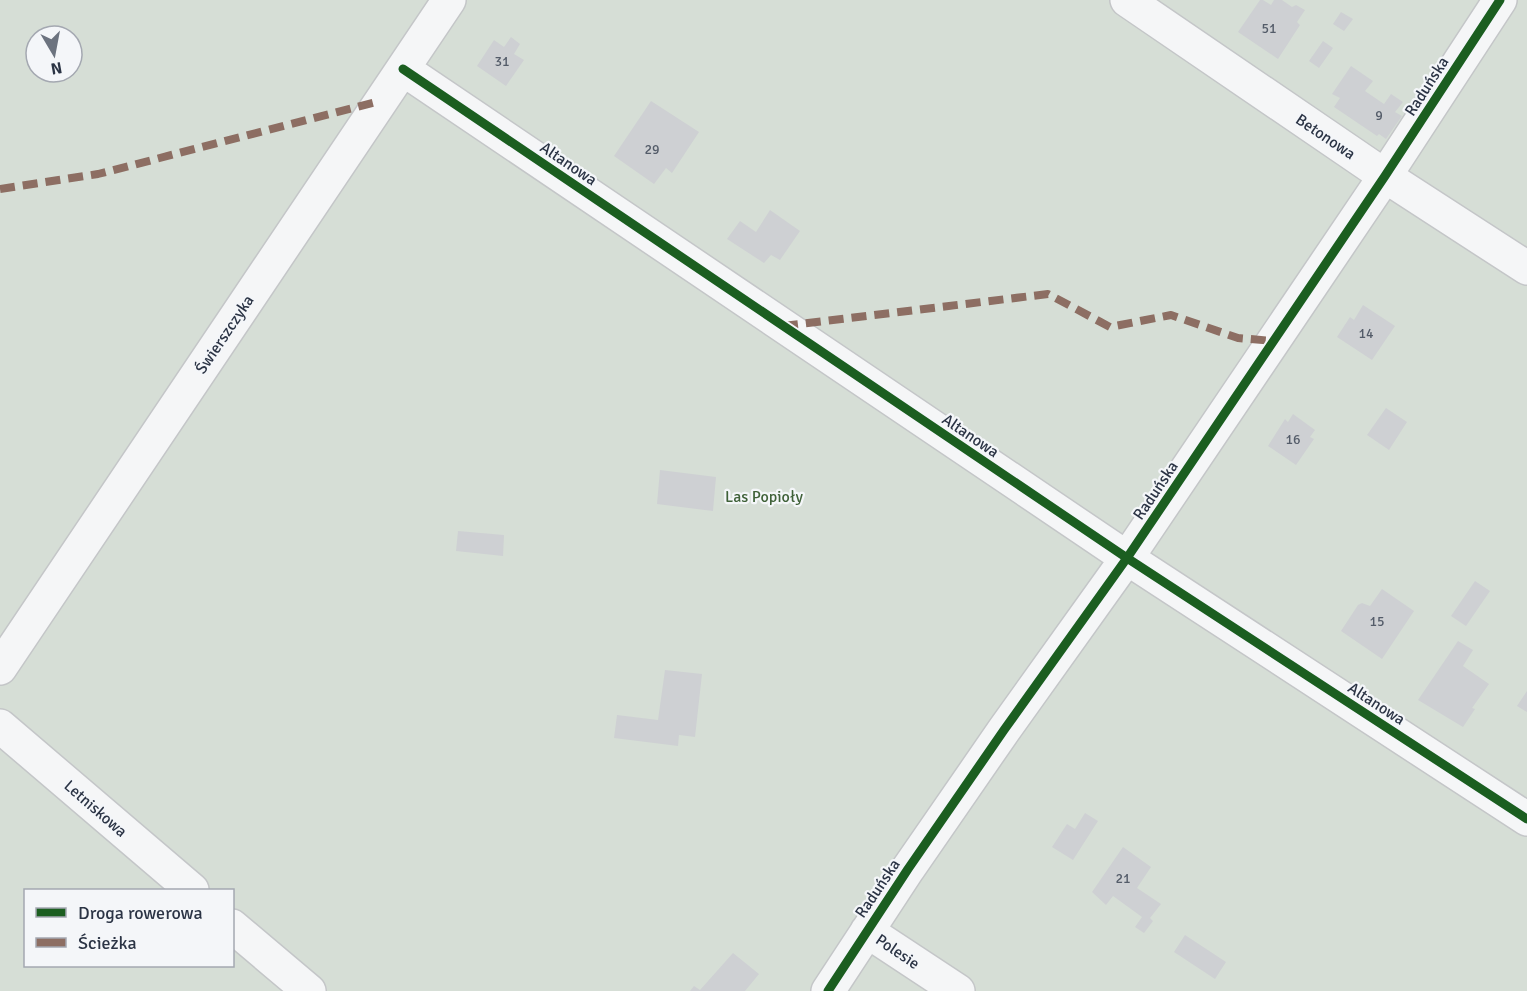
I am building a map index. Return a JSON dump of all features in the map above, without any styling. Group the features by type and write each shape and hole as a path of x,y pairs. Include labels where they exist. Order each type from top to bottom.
{"street":[{"name":"Świerszczyka","path":"0,668 449,0"},
{"name":"Betonowa","path":"1127,0 1385,176 1527,268"},
{"name":"Raduńska","path":"828,991 997,739 1127,558 1385,176 1500,0"},
{"name":"Altanowa","path":"403,69 1127,558 1527,819"},
{"name":"Letniskowa","path":"0,726 190,889"},
{"path":"234,928 309,991"},
{"name":"Polesie","path":"867,931 958,991"}],"green space":[{"name":"Las Popioły","path":"0,0 1527,0 1527,991 0,991"}],"building":[{"path":"1260,0 1271,5 1274,0 1282,0 1292,7 1296,5 1305,10 1297,22 1300,25 1278,59 1238,32"},
{"path":"1341,12 1353,19 1344,31 1333,24"},
{"path":"511,37 520,44 514,54 524,60 506,86 477,66 494,40 504,47"},
{"path":"1323,41 1333,48 1319,68 1309,61"},
{"path":"1351,66 1373,81 1365,91 1384,104 1391,94 1403,102 1395,112 1402,116 1386,139 1379,134 1377,136 1334,107 1340,98 1332,94"},
{"path":"651,101 699,132 672,173 666,168 654,184 614,156"},
{"path":"770,210 800,231 780,260 771,255 764,263 727,239 740,221 756,232"},
{"path":"1363,305 1395,326 1372,360 1337,337 1350,317 1354,320"},
{"path":"1386,408 1407,422 1389,450 1367,435"},
{"path":"1293,414 1315,430 1310,437 1314,439 1296,465 1268,446 1285,419 1288,422"},
{"path":"660,470 716,477 713,511 657,504"},
{"path":"458,531 504,535 503,556 456,551"},
{"path":"1475,581 1490,591 1466,626 1451,616"},
{"path":"1382,589 1414,611 1382,659 1341,631 1358,605 1362,603 1370,606"},
{"path":"1458,641 1473,650 1463,666 1489,684 1472,708 1475,709 1463,727 1418,700"},
{"path":"665,670 702,674 695,737 679,735 678,746 614,738 617,715 658,720"},
{"path":"1527,691 1527,712 1517,706"},
{"path":"1085,813 1098,821 1073,860 1052,847 1067,824 1075,829"},
{"path":"1123,847 1151,867 1137,888 1161,904 1150,918 1153,921 1144,933 1135,927 1142,917 1113,896 1106,905 1092,892"},
{"path":"1185,935 1226,962 1215,979 1174,952"},
{"path":"733,953 759,974 745,991 690,991 694,986 700,990"}],"marked path":[{"path":"0,189 98,174 380,101"},
{"path":"783,326 1048,294 1110,327 1171,315 1238,338 1273,341"}],"cycle path":[{"path":"828,991 908,869 1127,558 1385,176 1500,0"},
{"path":"403,69 1127,558 1527,819"}]}
